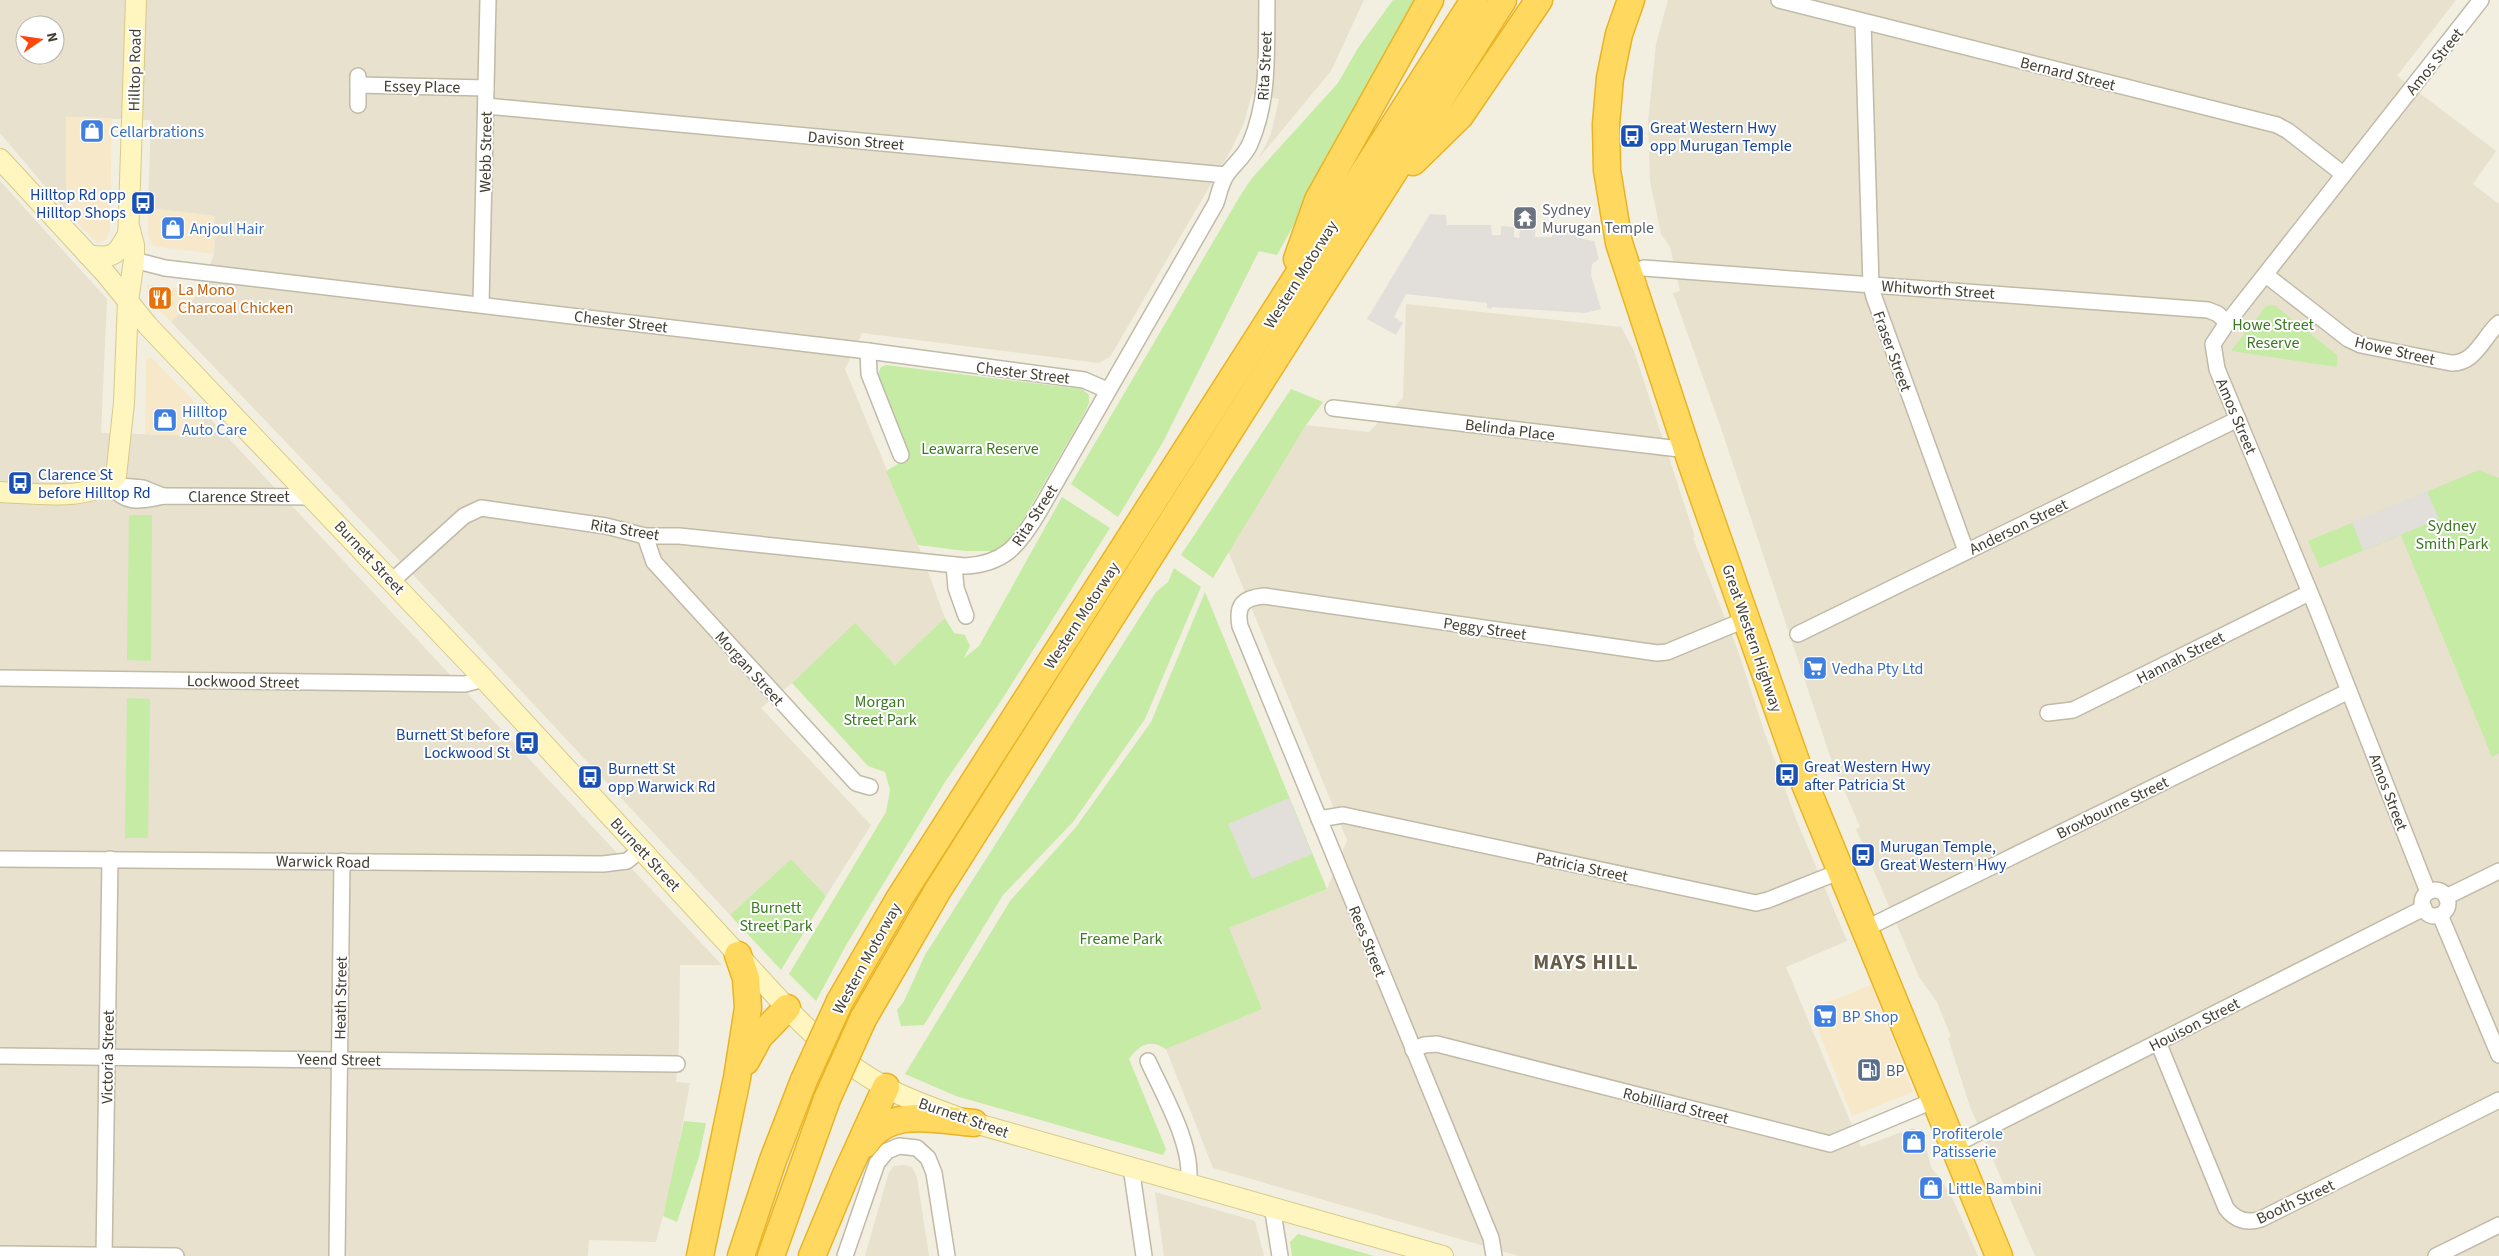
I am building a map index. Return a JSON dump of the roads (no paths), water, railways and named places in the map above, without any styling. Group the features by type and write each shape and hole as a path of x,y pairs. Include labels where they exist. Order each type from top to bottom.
{"highway":[{"path":"1282,302 1318,200 1430,0"},
{"name":"Western Motorway","path":"741,1256 773,1160 804,1080 840,1001 899,899 1474,0"},
{"name":"Western Motorway","path":"771,1256 827,1099 863,1019 938,890 1503,0"},
{"path":"1383,190 1460,116 1539,0"},
{"name":"Great Western Highway","path":"1631,0 1619,34 1610,78 1606,124 1609,185 1619,243 1688,450 1798,767 1999,1256"},
{"name":"Great Western Highway","path":"1648,0 1631,58 1623,122 1626,184 1632,226 1644,268 1805,754 1964,1140 2015,1256"},
{"path":"700,1256 737,1078 748,999 746,978 738,954"},
{"path":"737,1078 759,1037 787,1008"},
{"path":"812,1256 886,1087"},
{"path":"845,1177 871,1135 881,1126 890,1122 906,1118 974,1123"}],"main road":[{"name":"Hilltop Road","path":"128,301 126,273 130,230 136,0"},
{"name":"Burnett Street","path":"0,159 88,255 148,326 313,497 484,679 787,1008 830,1049 886,1087 974,1123 1443,1256"},
{"name":"Hilltop Road","path":"113,488 124,403 128,301 134,260 134,245 130,230"},
{"path":"88,255 102,258 114,256 119,251 130,230"},
{"name":"Clarence Street","path":"0,492 79,494 113,488"}],"street":[{"name":"Webb Street","path":"481,304 488,0"},
{"name":"Rita Street","path":"392,581 464,516 476,509 606,526 646,536 679,536 954,564 977,565 989,562 1008,553 1017,545 1050,493 1107,390 1216,203 1226,175 1240,162 1249,145 1262,109 1265,88 1267,0"},
{"name":"Bernard Street","path":"1779,0 2277,126 2288,131 2343,174"},
{"name":"Amos Street","path":"2428,892 2349,691 2217,369 2213,344 2227,323 2343,174 2481,0"},
{"name":"Fraser Street","path":"1863,22 1871,285 1966,551"},
{"name":"Essey Place","path":"358,105 358,80 486,88"},
{"name":"Davison Street","path":"486,106 1226,175"},
{"name":"Chester Street","path":"134,260 165,268 868,351 1084,380 1107,390"},
{"name":"Whitworth Street","path":"1644,268 2208,310 2218,314 2227,323"},
{"name":"Howe Street","path":"2266,275 2348,339 2361,345 2455,363 2469,358 2499,323"},
{"path":"868,351 869,374 901,456"},
{"name":"Belinda Place","path":"1333,408 1688,450"},
{"name":"Anderson Street","path":"1798,634 2238,419"},
{"name":"Clarence Street","path":"113,488 143,488 164,496 313,497"},
{"name":"Morgan Street","path":"646,536 654,562 856,783 870,787"},
{"path":"954,564 956,588 966,616"},
{"name":"Hannah Street","path":"2048,712 2074,710 2309,593"},
{"name":"Peggy Street","path":"1240,626 1238,615 1240,606 1250,597 1264,596 1662,653 1747,619"},
{"name":"Rees Street","path":"1240,626 1491,1238 1494,1256"},
{"name":"Lockwood Street","path":"0,678 465,684 484,679"},
{"name":"Broxbourne Street","path":"1875,924 2349,691"},
{"name":"Patricia Street","path":"1320,819 1343,815 1756,903 1841,871"},
{"name":"Warwick Road","path":"0,859 603,864 629,860 642,849"},
{"name":"Victoria Street","path":"104,1256 110,859"},
{"name":"Heath Street","path":"337,1256 342,861"},
{"path":"2446,897 2499,871"},
{"path":"2440,891 2446,897 2446,909 2440,914 2432,915 2424,908 2423,898 2428,892 2440,891"},
{"name":"Houison Street","path":"1964,1140 2424,908"},
{"path":"2440,914 2499,1055"},
{"name":"Booth Street","path":"2158,1042 2226,1208 2234,1217 2245,1222 2261,1219 2499,1100"},
{"name":"Robilliard Street","path":"1413,1050 1424,1045 1438,1044 1830,1144 1935,1100"},
{"name":"Yeend Street","path":"0,1056 677,1064"},
{"path":"1148,1061 1186,1150 1190,1171 1188,1184"},
{"path":"845,1256 877,1163 887,1151 905,1145 924,1153 932,1166 947,1256"},
{"path":"1131,1167 1144,1256"},
{"path":"1272,1206 1280,1256"},
{"path":"2436,1256 2499,1225"},
{"path":"0,1254 176,1256"}],"place":[{"name":"Cellarbrations","path":"92,131"},
{"name":"Great Western Hwy opp Murugan Temple","path":"1632,136"},
{"name":"Hilltop Rd opp Hilltop Shops","path":"143,203"},
{"name":"Sydney Murugan Temple","path":"1525,218"},
{"name":"Anjoul Hair","path":"173,228"},
{"name":"La Mono Charcoal Chicken","path":"160,298"},
{"name":"Hilltop Auto Care","path":"165,420"},
{"name":"Clarence St before Hilltop Rd","path":"20,483"},
{"name":"Vedha Pty Ltd","path":"1815,668"},
{"name":"Burnett St before Lockwood St","path":"527,743"},
{"name":"Great Western Hwy after Patricia St","path":"1787,775"},
{"name":"Burnett St opp Warwick Rd","path":"590,777"},
{"name":"Murugan Temple, Great Western Hwy","path":"1863,855"},
{"name":"BP Shop","path":"1825,1016"},
{"name":"BP","path":"1869,1070"},
{"name":"Profiterole Patisserie","path":"1914,1142"},
{"name":"Little Bambini","path":"1931,1188"}],"district":[{"name":"MAYS HILL","path":"1586,962"}],"park label":[{"name":"Howe Street Reserve","path":"2273,333"},
{"name":"Leawarra Reserve","path":"980,448"},
{"name":"Sydney Smith Park","path":"2452,534"},
{"name":"Morgan Street Park","path":"880,710"},
{"name":"Burnett Street Park","path":"776,916"},
{"name":"Freame Park","path":"1121,938"}]}
